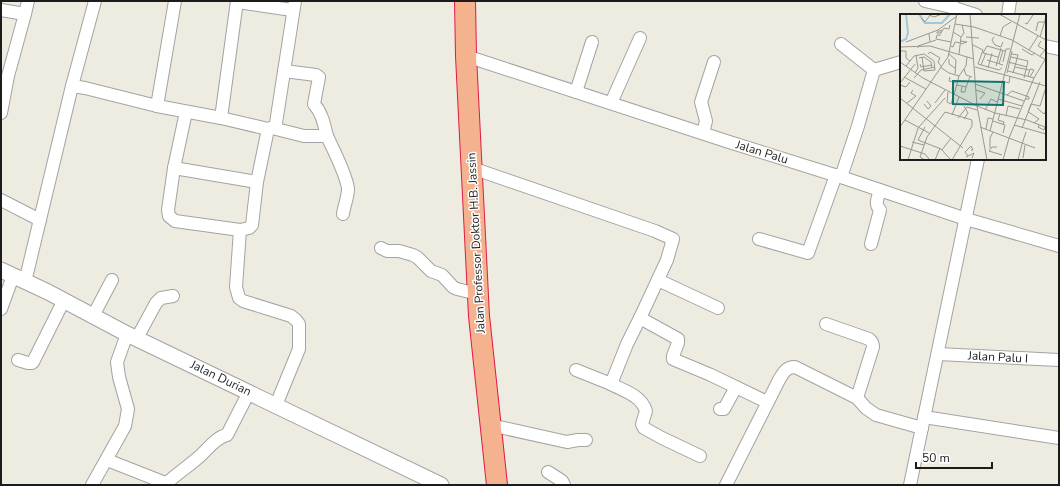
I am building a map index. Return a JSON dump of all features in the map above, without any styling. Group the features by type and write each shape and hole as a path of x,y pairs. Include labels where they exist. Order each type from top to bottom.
{"highway":[{"name":"Jalan Professor Doktor H.B. Jassin","path":"465,1 466,56 479,316 497,485"}],"street":[{"path":"1,112 8,76 28,1"},
{"path":"1,309 13,276 40,220 72,86 95,1"},
{"path":"157,106 175,1"},
{"path":"186,112 174,168 168,210 169,216 175,221 240,230 249,228 252,225 257,182 270,129 274,128 276,122 294,6 237,1 221,118"},
{"path":"925,1 952,4 974,14"},
{"path":"1008,14 1010,1"},
{"path":"1,10 25,14"},
{"path":"611,103 640,38"},
{"path":"576,92 592,42"},
{"path":"841,44 874,70"},
{"path":"1046,46 1059,49"},
{"name":"Jalan Palu","path":"466,56 839,176 966,219 1059,246"},
{"path":"703,133 706,121 701,102 714,62"},
{"path":"874,70 900,62"},
{"path":"758,239 808,254 858,126 874,70"},
{"path":"284,71 316,75 318,77 314,104 322,116 327,136 347,183 348,190 342,214"},
{"path":"72,86 157,106 304,136 327,136"},
{"path":"910,485 978,160"},
{"path":"174,168 257,182"},
{"path":"472,168 655,231 673,239 667,260 627,344 611,384"},
{"path":"871,244 880,210 876,206 876,203 880,190"},
{"path":"1,200 40,220"},
{"path":"240,230 236,287 239,298 243,301 291,316 299,324 299,349 276,404"},
{"path":"381,248 387,251 413,255 431,271 442,275 453,287 478,294"},
{"name":"Jalan Durian","path":"13,276 64,300 132,336 276,404 441,485"},
{"path":"93,316 112,280"},
{"path":"658,280 718,308"},
{"path":"92,485 125,426 128,409 120,384 117,362 132,336 156,303 161,298 173,296"},
{"path":"18,360 28,363 33,362 64,300"},
{"path":"640,318 678,340 673,359 711,375 767,402"},
{"path":"826,324 869,338 873,344 857,398"},
{"name":"Jalan Palu I","path":"938,354 1059,360"},
{"path":"726,485 778,380 785,370 791,367 795,367 857,398 866,408 876,415 1059,438"},
{"path":"576,370 636,396 646,411 642,424 644,428 700,456"},
{"path":"720,410 724,408 736,387"},
{"path":"107,460 163,482 168,482 210,446 223,436 227,435 249,392"},
{"path":"490,425 567,442 586,440"},
{"path":"548,472 562,481 564,485"}]}
